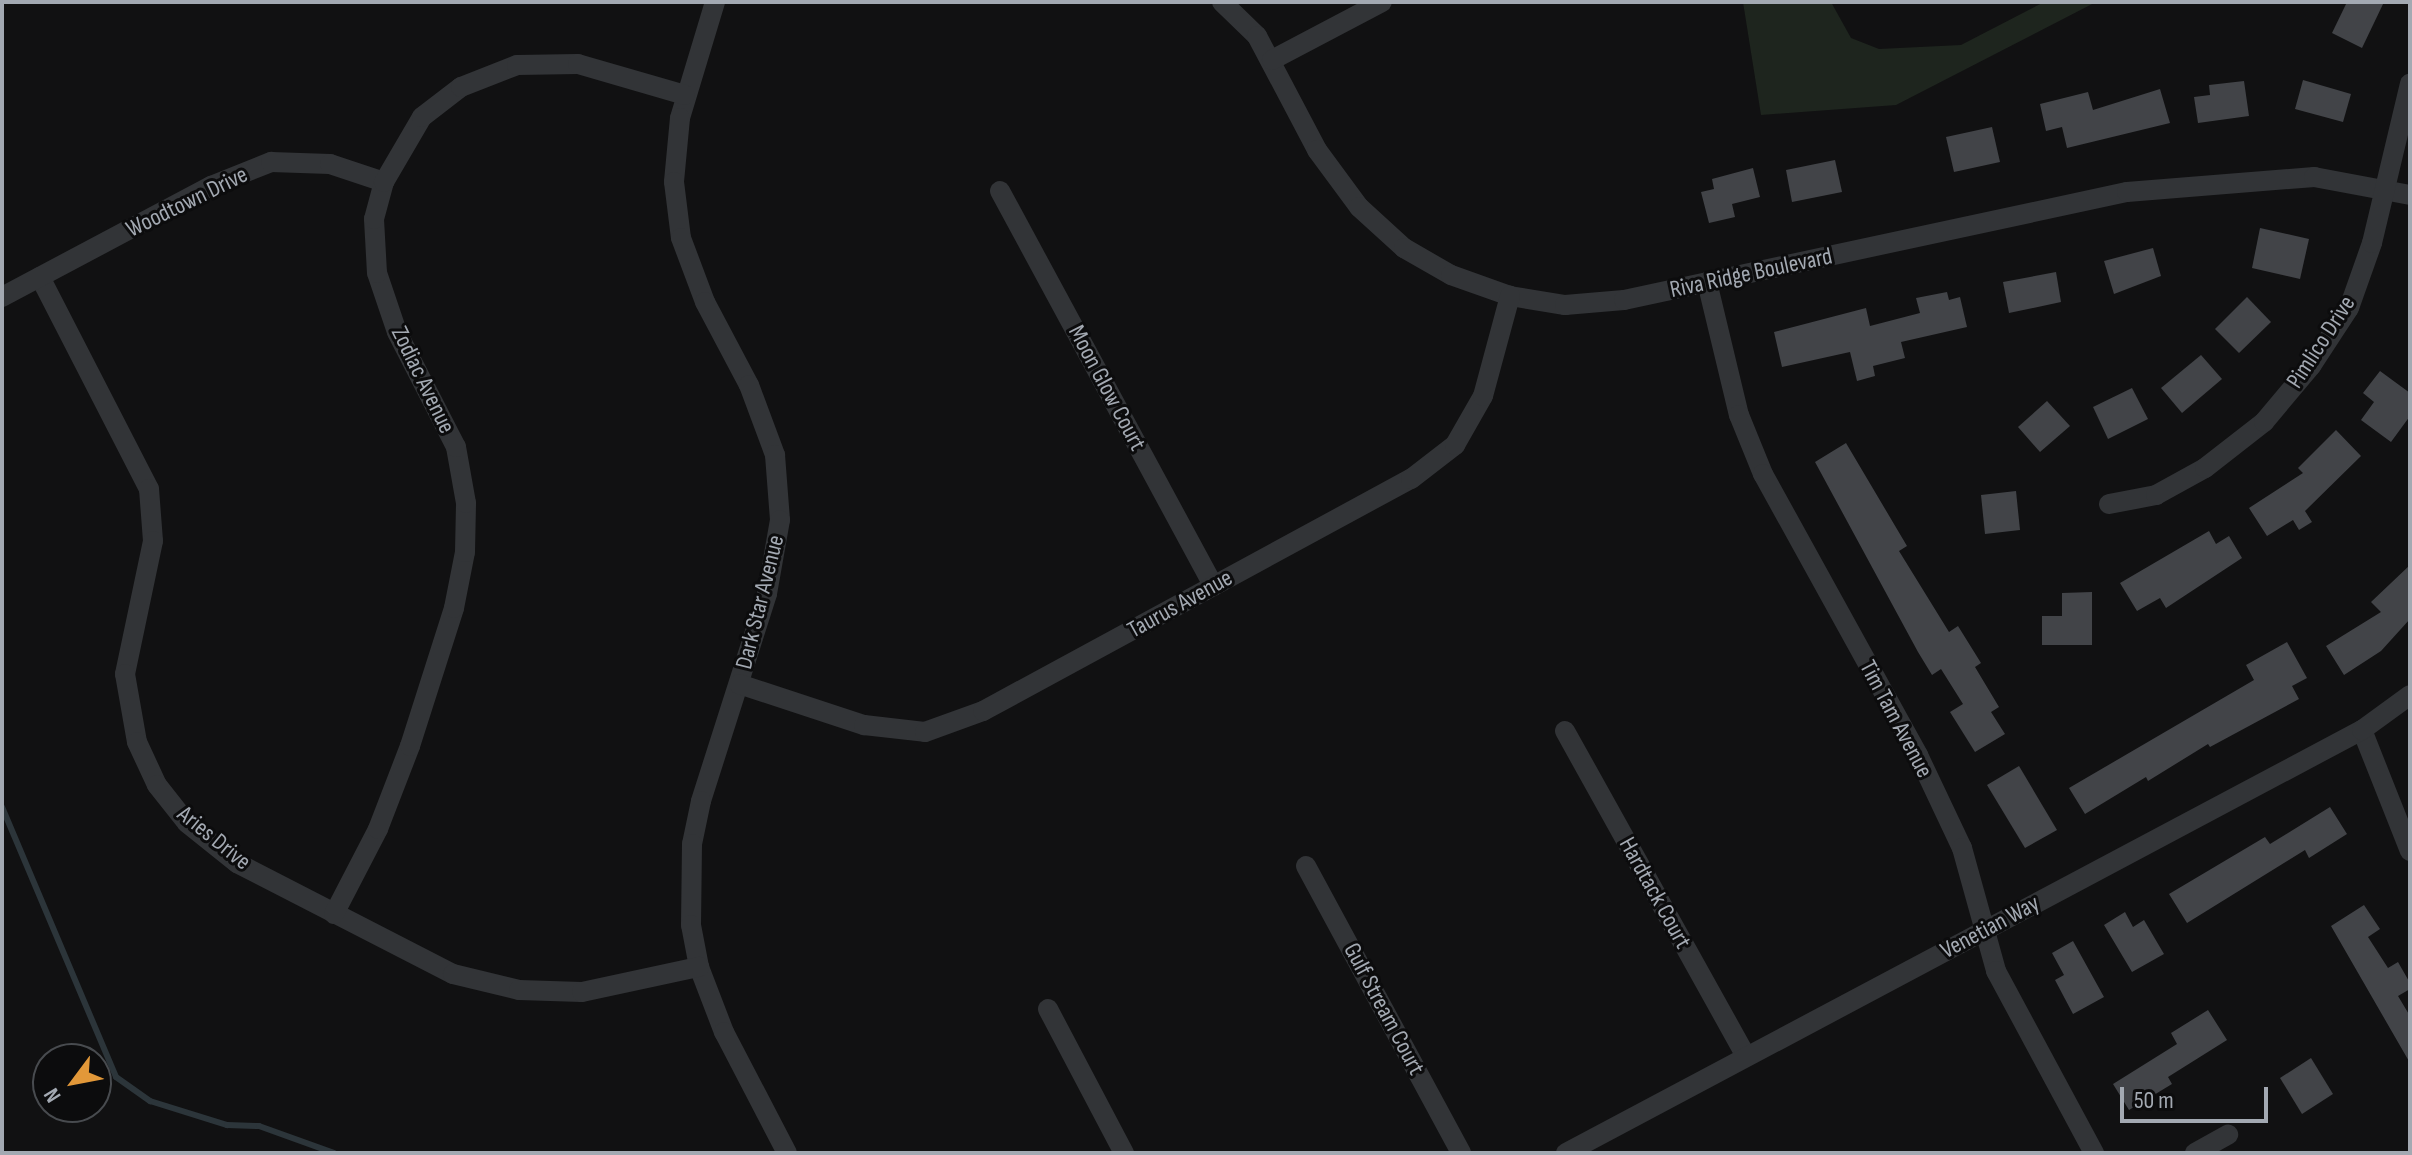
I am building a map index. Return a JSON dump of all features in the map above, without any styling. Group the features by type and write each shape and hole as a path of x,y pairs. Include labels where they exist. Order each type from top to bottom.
{"street":[{"name":"Dark Star Avenue","path":"715,2 685,95 674,182 681,238 705,302 749,385 775,455 780,520 767,594 692,844 691,925 699,967 724,1032 787,1153"},
{"name":"Riva Ridge Boulevard","path":"1222,2 1257,36 1317,150 1359,207 1416,255 1451,275 1510,296 1565,305 1624,300 2127,192 2314,177 2410,195"},
{"path":"1272,60 1382,2"},
{"name":"Zodiac Avenue","path":"334,914 378,829 410,746 454,608 465,552 466,503 456,447 397,332 377,273 374,219 384,182 422,117 461,87 517,65 578,64 685,95"},
{"name":"Pimlico Drive","path":"2109,504 2156,495 2205,468 2264,422 2311,366 2349,308 2385,189 2410,83"},
{"name":"Woodtown Drive","path":"2,297 211,186 271,162 330,164 384,182"},
{"name":"Moon Glow Court","path":"1000,191 1214,586"},
{"name":"Aries Drive","path":"40,277 149,489 153,541 125,674 137,742 157,785 187,823 237,863 453,974 519,990 582,992 699,967"},
{"name":"Tim Tam Avenue","path":"1707,282 1739,415 1763,474 1924,768 1962,848 1982,932 1996,971 2094,1153"},
{"name":"Taurus Avenue","path":"739,684 864,725 925,732 983,711 1411,479 1455,445 1483,396 1510,296"},
{"name":"Venetian Way","path":"1566,1153 2362,730 2410,695"},
{"path":"2362,730 2410,851"},
{"name":"Hardtack Court","path":"1565,731 1746,1056"},
{"name":"Gulf Stream Court","path":"1306,866 1461,1153"},
{"path":"1048,1009 1124,1153"},
{"path":"2195,1153 2228,1135"}],"shaded area":[{"path":"1743,2 1831,2 1851,38 1879,49 1961,45 2044,2 2096,2 1896,105 1761,115"}],"building":[{"path":"2347,2 2384,2 2362,48 2332,33"},
{"path":"2303,80 2351,94 2343,122 2295,109"},
{"path":"2244,81 2249,116 2198,123 2194,97 2210,95 2209,85"},
{"path":"2160,89 2170,123 2067,148 2062,127 2046,131 2040,104 2088,92 2093,110"},
{"path":"1992,127 2000,162 1954,172 1946,137"},
{"path":"1835,160 1842,192 1792,202 1786,170"},
{"path":"1753,168 1760,197 1732,204 1735,217 1709,223 1701,192 1714,189 1712,179"},
{"path":"2260,228 2309,239 2300,279 2252,268"},
{"path":"2153,248 2161,276 2114,294 2104,261"},
{"path":"2056,272 2061,302 2009,313 2003,282"},
{"path":"1947,292 1949,300 1960,297 1967,327 1901,342 1905,358 1873,366 1875,376 1857,381 1850,352 1782,367 1774,332 1866,308 1870,326 1920,313 1916,298"},
{"path":"2247,297 2271,322 2239,353 2215,329"},
{"path":"2201,355 2222,379 2182,413 2161,388"},
{"path":"2380,371 2410,393 2410,416 2391,442 2361,420 2374,402 2363,393"},
{"path":"2132,388 2148,419 2108,439 2093,407"},
{"path":"2047,401 2070,426 2040,452 2018,427"},
{"path":"2336,430 2361,456 2305,511 2312,522 2299,530 2293,520 2267,536 2249,508 2303,473 2298,468"},
{"path":"1846,443 1907,546 1899,551 1949,632 1958,626 1981,663 1975,667 1999,707 1991,712 2005,734 1975,752 1950,712 1963,704 1941,669 1932,675 1815,462"},
{"path":"2016,491 2020,530 1985,534 1981,495"},
{"path":"2209,531 2216,544 2229,536 2242,558 2166,608 2160,598 2137,611 2120,583"},
{"path":"2410,565 2410,619 2381,651 2344,675 2326,646 2381,612 2371,602"},
{"path":"2092,592 2092,645 2042,645 2042,616 2062,616 2062,593"},
{"path":"2287,642 2307,678 2292,686 2299,699 2210,747 2208,744 2148,781 2146,777 2085,814 2069,788 2254,680 2246,665"},
{"path":"2019,766 2057,830 2025,848 1987,785"},
{"path":"2330,807 2347,834 2309,858 2305,850 2187,923 2169,894 2265,837 2270,844"},
{"path":"2364,905 2380,929 2368,937 2388,968 2398,962 2410,983 2410,989 2398,996 2410,1016 2410,1063 2331,926"},
{"path":"2125,912 2133,927 2144,920 2164,954 2132,972 2104,925"},
{"path":"2073,941 2104,997 2073,1014 2055,980 2064,975 2052,953"},
{"path":"2208,1010 2227,1040 2168,1077 2172,1084 2129,1110 2113,1084 2177,1044 2171,1033"},
{"path":"2311,1058 2333,1094 2302,1114 2280,1078"}],"waterway":[{"path":"2,807 116,1077 150,1101 227,1125 259,1126 334,1153"}]}
